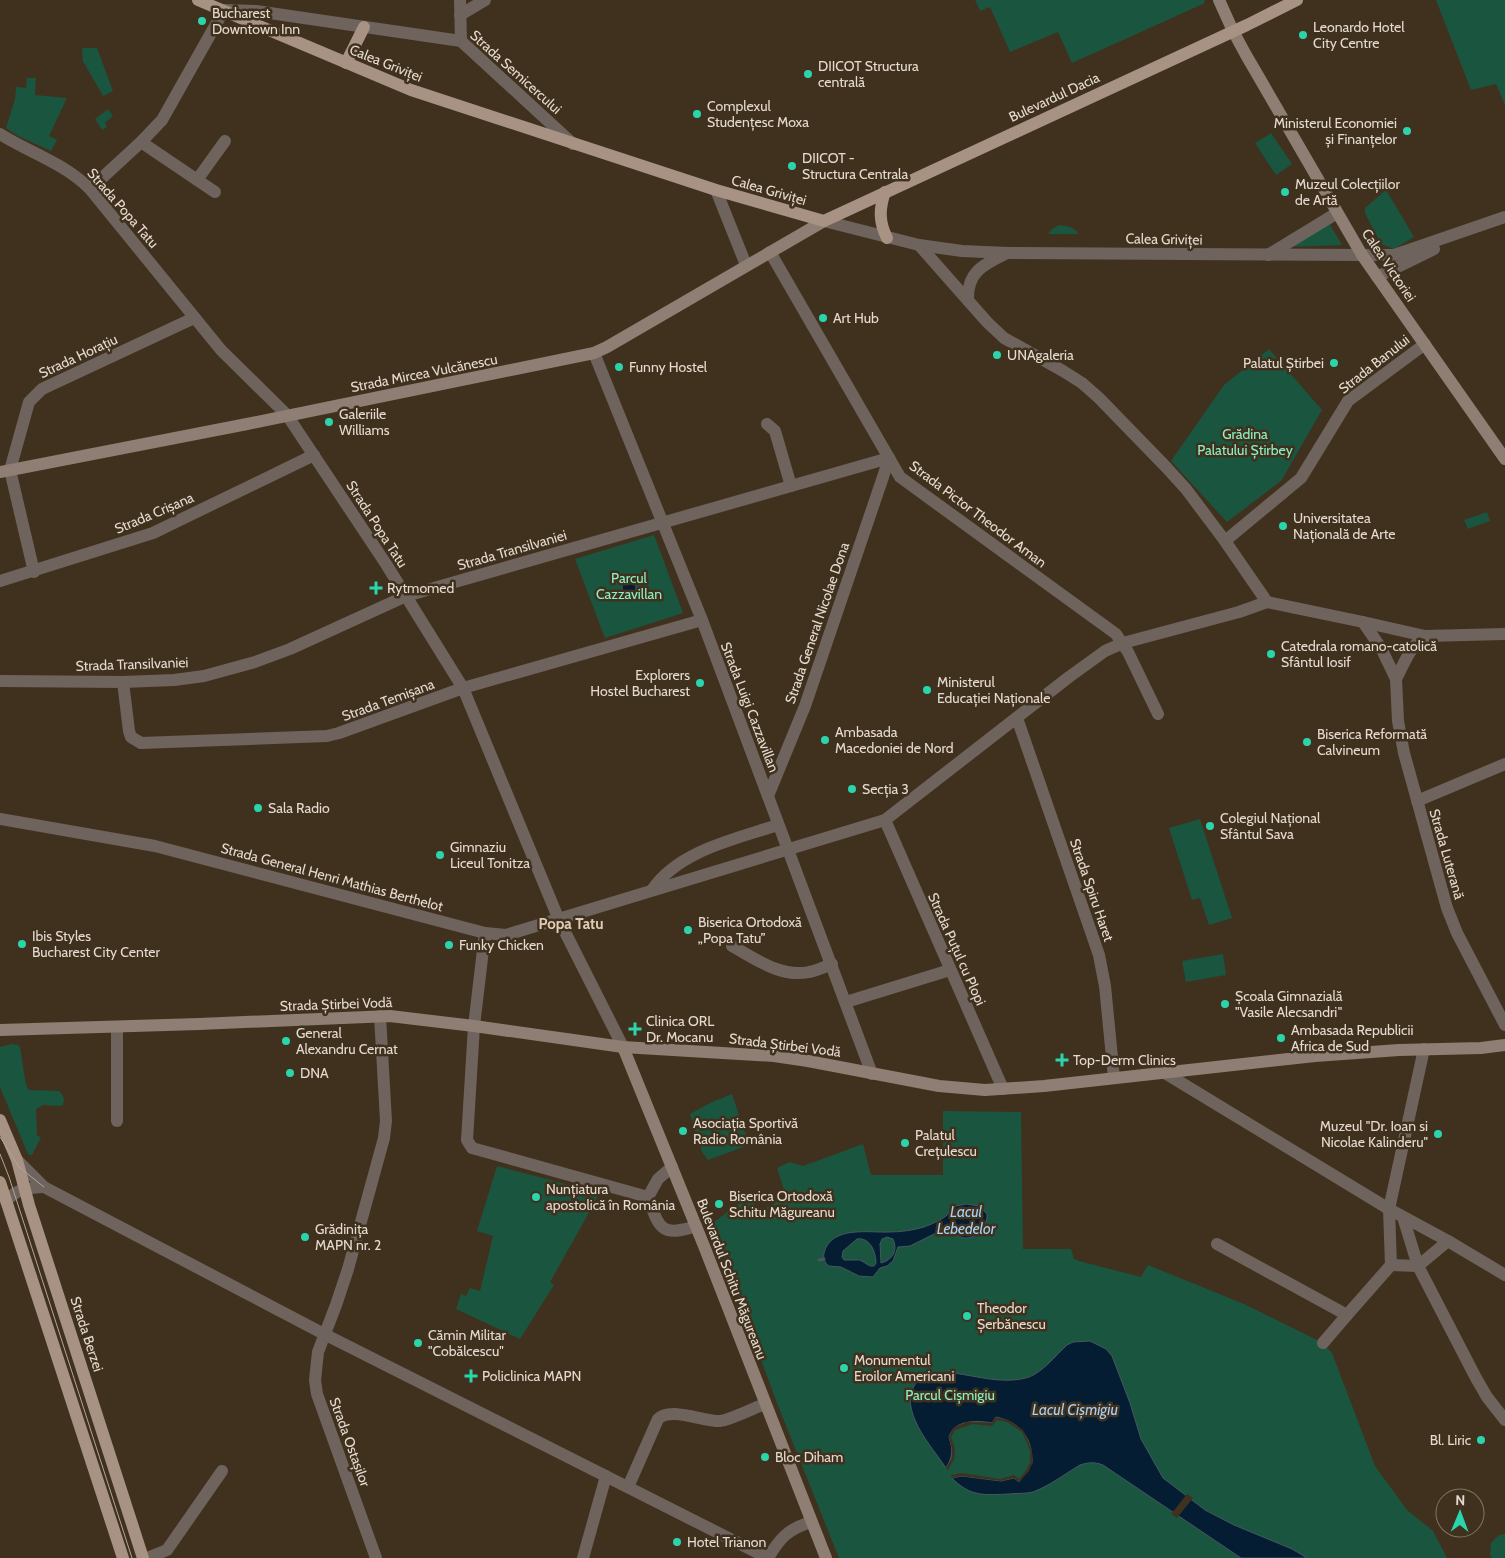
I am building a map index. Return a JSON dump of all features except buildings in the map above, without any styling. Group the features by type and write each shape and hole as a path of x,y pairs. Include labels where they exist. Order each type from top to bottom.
{"main road":[{"name":"Calea Griviței","path":"198,0 412,90 716,190 824,221"},
{"name":"Calea Victoriei","path":"1219,0 1233,32 1362,255 1503,452"},
{"name":"Bulevardul Dacia","path":"824,221 1233,32 1297,0"},
{"path":"346,63 364,27"},
{"path":"885,192 880,215 882,227 887,238"},
{"name":"Strada Mircea Vulcănescu","path":"5,471 287,416 594,352 607,347 824,221"},
{"name":"Strada Știrbei Vodă","path":"0,1030 380,1016 474,1026 623,1047 774,1056 939,1086 1003,1090 1315,1056 1505,1046"},
{"name":"Bulevardul Schitu Măgureanu","path":"623,1047 696,1226 826,1558"},
{"name":"Strada Berzei","path":"0,1120 17,1160 24,1188 145,1558"},
{"path":"0,1182 123,1558"}],"street":[{"path":"460,0 461,41"},
{"path":"460,15 485,0"},
{"path":"90,188 141,142 165,115 224,10"},
{"name":"Strada Semicercului","path":"224,10 256,11 461,41 573,144"},
{"name":"Strada Popa Tatu","path":"0,134 60,165 90,188 194,318 228,357 287,416 314,455 406,596 463,688 559,920 623,1047"},
{"path":"197,180 225,141"},
{"path":"141,142 215,192"},
{"path":"716,190 746,265"},
{"path":"1268,255 1337,213"},
{"path":"1377,277 1483,224 1505,218"},
{"name":"Calea Griviței","path":"824,221 918,245 962,251 1268,255 1400,253 1483,224"},
{"path":"918,245 987,322 1004,338 1063,371 1099,398 1180,482 1225,541 1267,602 1425,636 1505,634"},
{"name":"Strada Pictor Theodor Aman","path":"770,252 889,458 905,482 1114,632 1123,643 1158,714"},
{"path":"968,300 970,279 984,265 1008,252"},
{"name":"Strada Horațiu","path":"34,572 5,471 26,412 35,394 194,318"},
{"name":"Strada Banului","path":"1225,541 1301,478 1348,401 1425,344"},
{"name":"Strada Luigi Cazzavillan","path":"594,352 702,620 872,1074"},
{"path":"767,424 775,432 791,486"},
{"name":"Strada Crișana","path":"0,581 34,572 153,533 314,455"},
{"name":"Strada Transilvaniei","path":"0,681 124,682 194,678 255,662 290,649 406,596 889,458"},
{"name":"Strada General Nicolae Dona","path":"768,796 804,706 889,458"},
{"name":"Strada General Henri Mathias Berthelot","path":"0,819 155,846 485,933 506,936 885,820 1090,660 1123,643 1239,612 1267,602"},
{"name":"Strada Temișana","path":"124,682 128,731 135,740 146,743 327,736 463,688 702,620"},
{"name":"Strada Luterană","path":"1363,622 1381,648 1396,679 1396,702 1401,741 1449,915 1505,1026"},
{"name":"Strada Luterană","path":"1396,679 1413,647 1418,640 1425,636"},
{"name":"Strada Spiru Haret","path":"1017,718 1099,955 1105,986 1114,1078"},
{"path":"1417,801 1505,764"},
{"name":"Strada Puțul cu Plopi","path":"885,820 1003,1090"},
{"path":"652,890 659,879 666,873 692,856 778,825"},
{"path":"485,933 474,1026 467,1140 472,1148 648,1196"},
{"path":"732,946 786,973 811,972 832,964"},
{"path":"846,1002 950,970"},
{"name":"Strada Ostașilor","path":"376,1558 317,1394 316,1366 324,1334 336,1306 348,1269 384,1138 386,1121 380,1016"},
{"path":"117,1121 118,1027"},
{"path":"1323,1342 1391,1265 1389,1210 1424,1049"},
{"path":"1165,1073 1389,1210 1448,1241 1505,1275"},
{"path":"17,1160 44,1187 324,1334 768,1558 784,1536 798,1526 811,1522"},
{"path":"672,1167 658,1179 648,1196 658,1225 662,1229 680,1232 696,1226"},
{"path":"6,1201 14,1193 24,1188 44,1187"},
{"path":"1403,1217 1418,1266 1476,1378 1505,1420"},
{"path":"1391,1265 1418,1266 1448,1241"},
{"path":"1217,1244 1346,1315"},
{"path":"628,1487 661,1415 670,1414 720,1421 765,1404"},
{"path":"145,1558 167,1550 222,1471"},
{"path":"583,1558 606,1476"}],"green space":[{"path":"975,0 1204,0 1205,3 1072,63 1058,32 1010,52 990,7 980,11"},
{"path":"1436,0 1505,0 1505,105 1496,84 1471,90"},
{"path":"82,48 97,48 113,91 103,96 83,61"},
{"path":"27,78 36,78 35,95 67,98 49,136 57,140 51,151 18,136 6,128 15,99 16,87 26,88"},
{"path":"108,109 113,116 105,123 107,127 102,130 95,119"},
{"path":"1271,133 1292,164 1276,175 1255,143"},
{"path":"1386,190 1414,237 1394,249 1381,244 1365,213 1365,208"},
{"path":"1329,223 1342,245 1287,247"},
{"path":"1059,225 1070,227 1079,234 1048,234"},
{"name":"Grădina Palatului Știrbey","path":"1269,349 1322,410 1281,481 1227,522 1171,461 1224,385"},
{"path":"1487,512 1490,521 1468,529 1464,520"},
{"name":"Parcul Cazzavillan","path":"654,535 683,613 605,638 575,559"},
{"path":"1200,819 1232,918 1209,925 1200,898 1192,900 1169,828"},
{"path":"1223,954 1226,975 1186,982 1182,961"},
{"path":"12,1044 20,1047 26,1085 29,1090 59,1091 64,1099 63,1105 43,1105 36,1109 37,1136 41,1137 32,1155 28,1154 0,1087 0,1047"},
{"path":"732,1094 749,1145 708,1160 702,1152 690,1114"},
{"name":"Parcul Cișmigiu","path":"943,1111 1021,1112 1023,1249 1071,1249 1074,1259 1079,1261 1141,1277 1148,1265 1244,1304 1323,1343 1332,1353 1375,1466 1407,1510 1433,1531 1447,1558 839,1558 777,1403 711,1224 750,1196 759,1212 786,1196 777,1168 790,1162 803,1166 863,1144 871,1175 943,1175"},
{"path":"497,1166 600,1193 550,1282 554,1285 520,1339 456,1309 461,1294 466,1296 470,1288 480,1291 493,1236 477,1231"},
{"path":"1505,1534 1505,1558 1492,1558 1490,1554 1491,1543 1499,1535"}],"water":[{"path":"626,580 632,580 636,587 632,594 626,594 622,590 622,584"},
{"name":"Lacul Lebedelor","path":"966,1204 979,1206 987,1214 983,1228 975,1235 966,1238 959,1236 948,1227 910,1246 898,1247 893,1261 887,1266 880,1268 873,1277 859,1276 841,1267 826,1264 824,1253 828,1244 834,1238 852,1232 899,1232 920,1228 944,1218 952,1207","holes":["887,1237 893,1239 895,1251 889,1260 881,1263 880,1244 882,1239","857,1239 865,1240 871,1246 876,1259 874,1266 870,1266 860,1260 844,1260 842,1257 843,1251"]},
{"name":"Lacul Cișmigiu","path":"1090,1341 1106,1349 1112,1356 1141,1439 1163,1478 1205,1510 1234,1525 1292,1549 1307,1558 1241,1558 1103,1465 1097,1463 1080,1465 1045,1487 1027,1493 978,1494 965,1489 952,1478 962,1476 1001,1481 1014,1478 1019,1482 1032,1463 1030,1446 1023,1432 1004,1419 996,1417 992,1423 966,1422 956,1427 949,1437 952,1453 946,1468 925,1439 911,1409 910,1398 916,1383 923,1377 941,1372 1001,1380 1029,1377 1049,1363 1067,1345 1073,1342"}],"pier":[{"path":"995,1417 1008,1420 1023,1430 1032,1450 1032,1463 1029,1471 1019,1482 1014,1478 1001,1481 962,1476 952,1478 951,1475 962,1473 1000,1479 1014,1475 1019,1479 1027,1469 1030,1462 1030,1450 1022,1432 1007,1422 997,1420 992,1426 973,1424 955,1430 951,1437 955,1449 954,1459 948,1470 946,1468 952,1458 949,1437 953,1428 967,1422 992,1423"},
{"path":"1187,1494 1193,1498 1177,1518 1171,1514"}],"waterway":[{"path":"819,1260 824,1259"}],"tram line":[{"path":"0,1137 19,1167 44,1187"},
{"path":"0,1154 132,1558"}],"place":[{"name":"Bucharest Downtown Inn","path":"202,21"},
{"name":"Leonardo Hotel City Centre","path":"1303,35"},
{"name":"DIICOT Structura centrală","path":"808,74"},
{"name":"Complexul Studențesc Moxa","path":"697,114"},
{"name":"Ministerul Economiei și Finanțelor","path":"1407,131"},
{"name":"DIICOT - Structura Centrala","path":"792,166"},
{"name":"Muzeul Colecțiilor de Artă","path":"1285,192"},
{"name":"Art Hub","path":"823,318"},
{"name":"UNAgaleria","path":"997,355"},
{"name":"Palatul Știrbei","path":"1334,363"},
{"name":"Funny Hostel","path":"619,367"},
{"name":"Galeriile Williams","path":"329,422"},
{"name":"Universitatea Națională de Arte","path":"1283,526"},
{"name":"Rytmomed","path":"376,588"},
{"name":"Catedrala romano-catolică Sfântul Iosif","path":"1271,654"},
{"name":"Explorers Hostel Bucharest","path":"700,683"},
{"name":"Ministerul Educației Naționale","path":"927,690"},
{"name":"Ambasada Macedoniei de Nord","path":"825,740"},
{"name":"Biserica Reformată Calvineum","path":"1307,742"},
{"name":"Secția 3","path":"852,789"},
{"name":"Sala Radio","path":"258,808"},
{"name":"Colegiul Național Sfântul Sava","path":"1210,826"},
{"name":"Gimnaziu Liceul Tonitza","path":"440,855"},
{"name":"Biserica Ortodoxă „Popa Tatu”","path":"688,930"},
{"name":"Ibis Styles Bucharest City Center","path":"22,944"},
{"name":"Funky Chicken","path":"449,945"},
{"name":"Școala Gimnazială \"Vasile Alecsandri\"","path":"1225,1004"},
{"name":"Clinica ORL Dr. Mocanu","path":"635,1029"},
{"name":"Ambasada Republicii Africa de Sud","path":"1281,1038"},
{"name":"General Alexandru Cernat","path":"286,1041"},
{"name":"Top-Derm Clinics","path":"1062,1060"},
{"name":"DNA","path":"290,1073"},
{"name":"Asociația Sportivă Radio România","path":"683,1131"},
{"name":"Muzeul \"Dr. Ioan si Nicolae Kalinderu\"","path":"1438,1134"},
{"name":"Palatul Crețulescu","path":"905,1143"},
{"name":"Nunțiatura apostolică în România","path":"536,1197"},
{"name":"Biserica Ortodoxă Schitu Măgureanu","path":"719,1204"},
{"name":"Grădinița MAPN nr. 2","path":"305,1237"},
{"name":"Theodor Șerbănescu","path":"967,1316"},
{"name":"Cămin Militar \"Cobălcescu\"","path":"418,1343"},
{"name":"Monumentul Eroilor Americani","path":"844,1368"},
{"name":"Policlinica MAPN","path":"471,1376"},
{"name":"Bl. Liric","path":"1481,1440"},
{"name":"Bloc Diham","path":"765,1457"},
{"name":"Hotel Trianon","path":"677,1542"}],"district":[{"name":"Popa Tatu","path":"571,924"}]}
